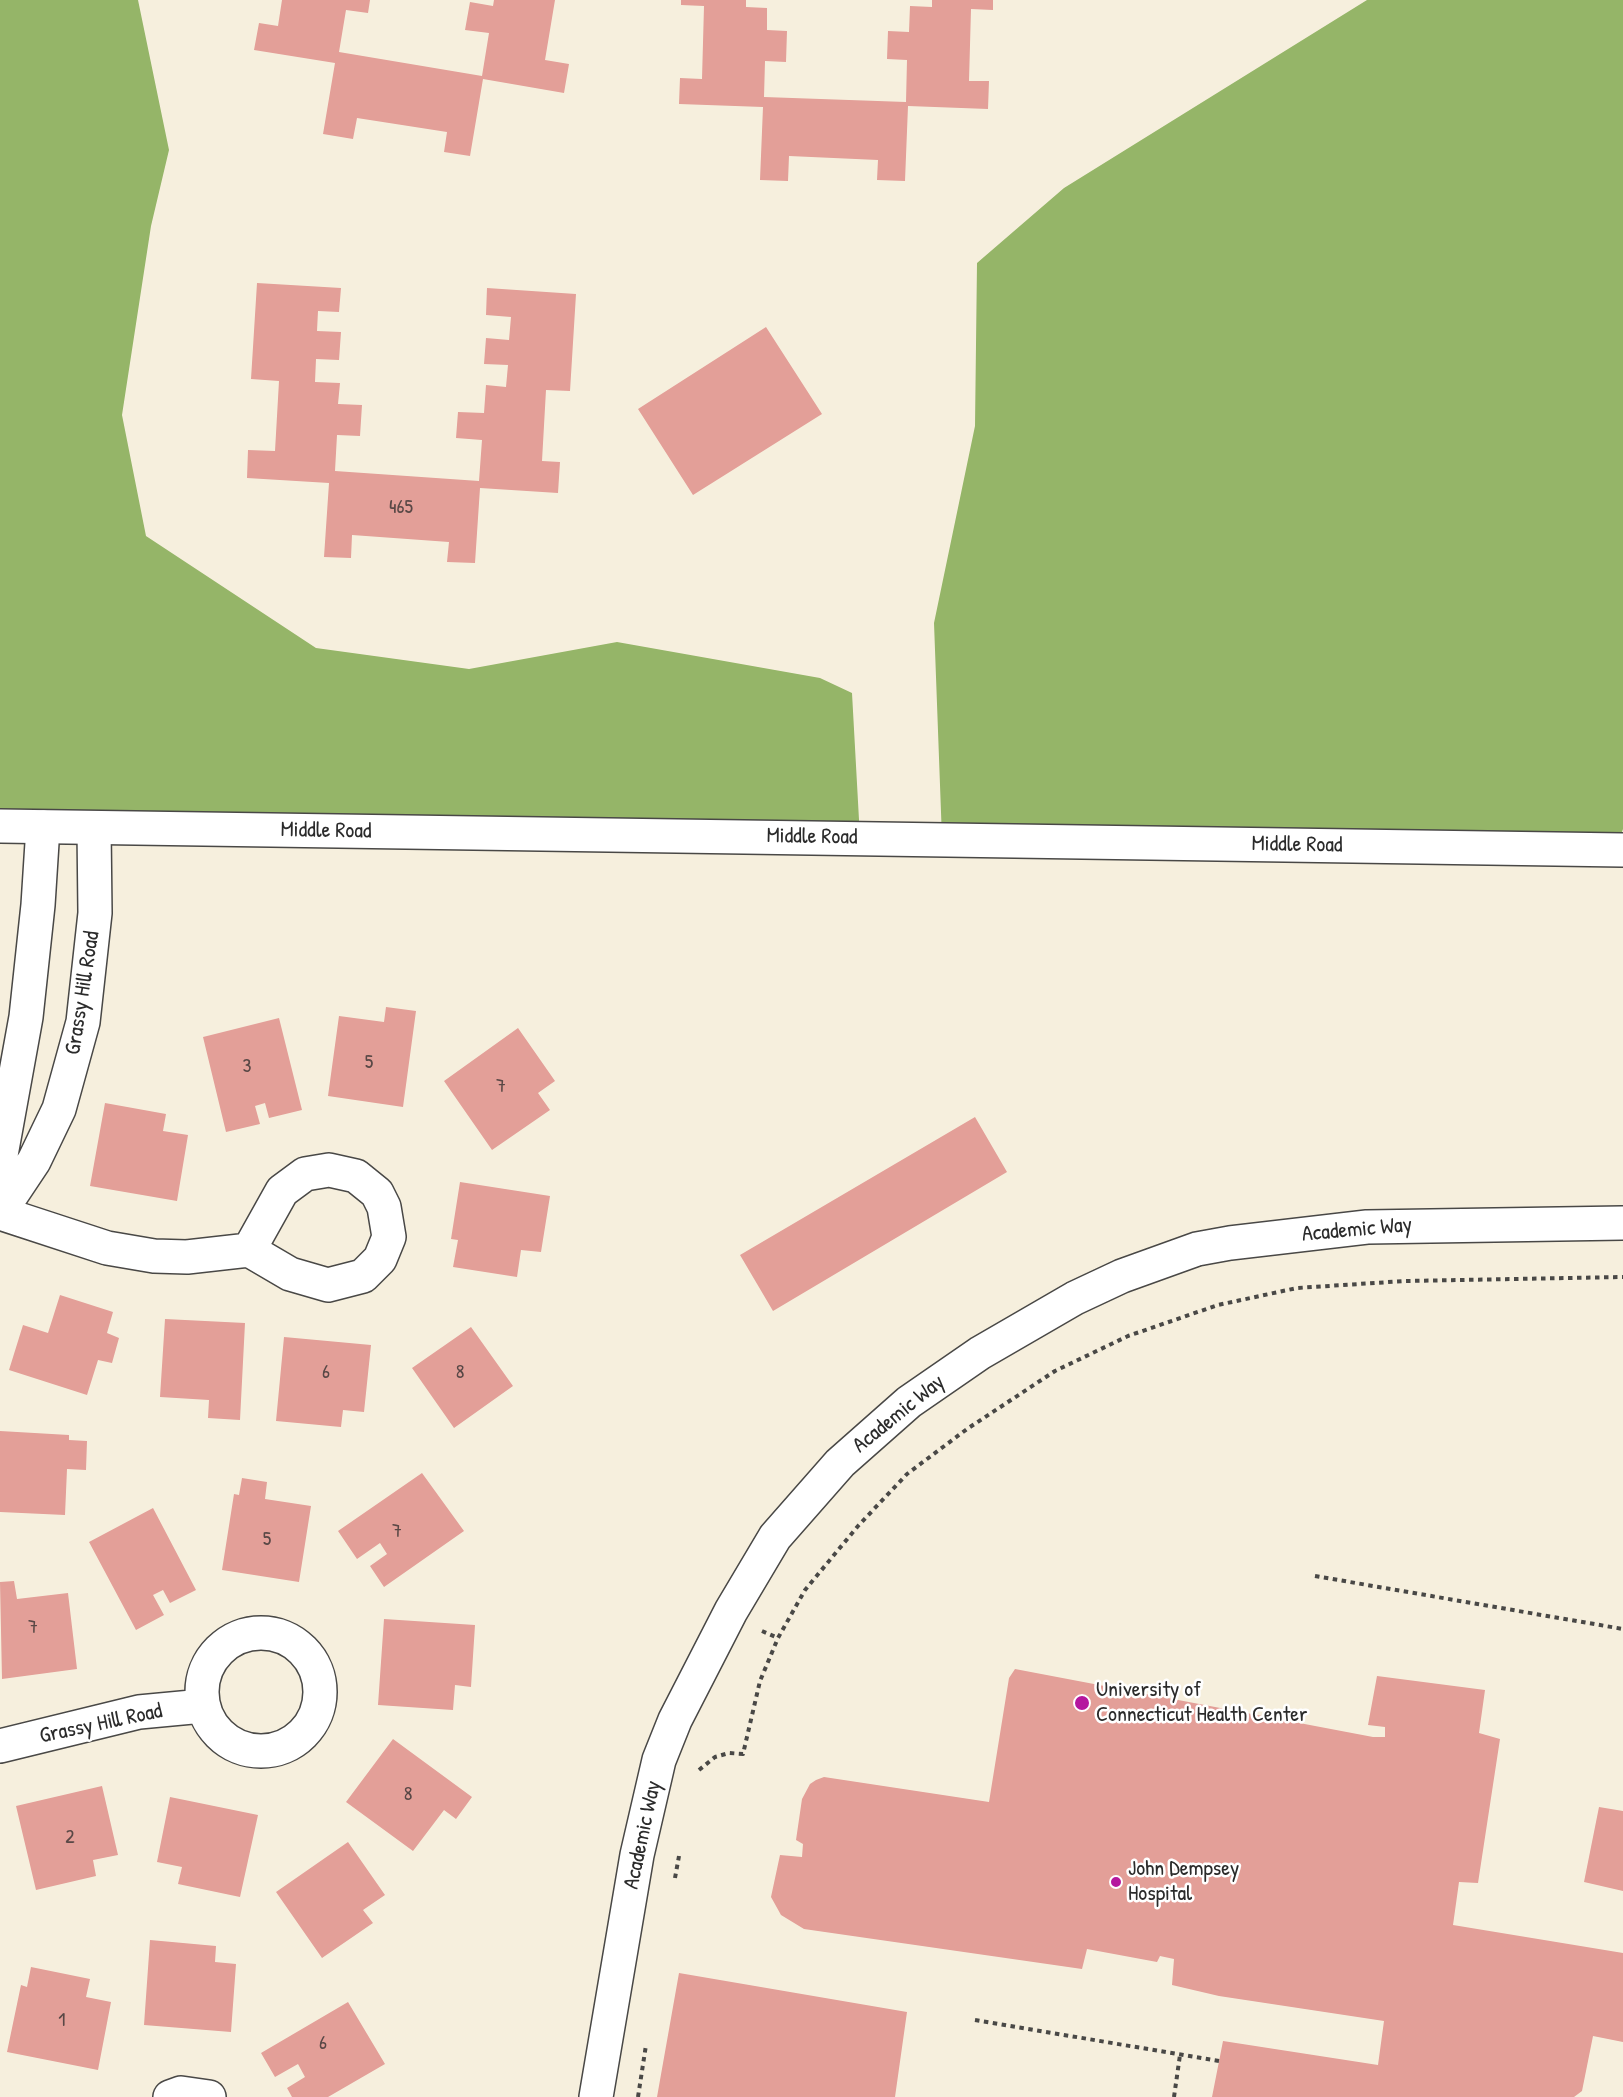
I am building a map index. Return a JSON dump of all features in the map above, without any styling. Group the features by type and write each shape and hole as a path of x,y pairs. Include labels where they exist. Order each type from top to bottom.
{"street":[{"name":"Middle Road","path":"0,826 1623,850"},
{"path":"0,1197 2,1155 26,1017 38,905 43,827"},
{"name":"Grassy Hill Road","path":"94,828 95,913 82,1022 59,1108 34,1161 0,1213 107,1248 154,1256 187,1257 249,1250"},
{"name":"Academic Way","path":"596,2097 637,1855 659,1760 675,1720 731,1611 775,1537 840,1463 909,1402 980,1353 1066,1303 1122,1276 1197,1249 1367,1227 1623,1223"},
{"name":"Grassy Hill Road","path":"0,1746 139,1712 203,1706"},
{"path":"170,2097 181,2093 209,2097"}],"path":[{"path":"696,1777 700,1767 715,1757 729,1753 743,1754 760,1681 778,1638 805,1590 858,1526 907,1474 967,1429 1055,1371 1128,1336 1218,1305 1297,1288 1405,1281 1623,1277"},
{"path":"1315,1576 1623,1629"},
{"path":"674,1881 680,1847"},
{"path":"975,2020 1219,2061"},
{"path":"638,2097 647,2042"},
{"path":"1174,2097 1180,2055"}],"green space":[{"path":"0,0 138,0 169,150 151,226 122,415 146,536 316,648 469,669 617,642 820,678 852,693 860,838 0,826"},
{"path":"1367,0 1623,0 1623,829 1616,850 942,839 934,623 975,426 977,263 1064,188"}],"building":[{"path":"282,0 370,0 368,13 346,10 339,52 482,76 489,33 465,30 470,2 493,6 494,0 555,0 545,60 569,64 564,93 483,79 470,156 444,152 447,132 357,118 353,139 323,134 335,63 254,50 259,23 278,26"},
{"path":"681,0 746,0 746,7 767,8 767,30 787,31 786,62 765,61 764,97 906,102 907,60 887,59 888,31 909,32 910,6 932,7 932,0 993,0 993,10 971,9 969,81 989,81 988,109 908,106 905,181 877,180 878,160 789,156 788,181 760,180 763,107 679,104 680,78 702,79 704,6 681,5"},
{"path":"257,283 341,288 339,312 318,311 317,331 341,332 339,360 316,359 315,382 340,383 338,404 362,405 360,436 337,435 335,471 479,481 482,440 456,438 458,412 484,413 486,385 506,387 508,365 484,364 486,338 509,340 511,317 486,315 487,288 576,294 570,391 546,390 542,461 560,462 558,493 480,488 475,563 447,562 449,542 352,535 351,558 324,557 329,483 247,478 248,450 275,451 279,381 251,379"},
{"path":"766,327 822,414 693,495 638,409"},
{"path":"386,1007 416,1011 403,1107 328,1096 339,1016 384,1022"},
{"path":"279,1018 302,1110 269,1118 265,1103 255,1106 260,1124 226,1132 203,1037"},
{"path":"518,1028 555,1081 538,1093 550,1110 492,1150 444,1081"},
{"path":"105,1103 166,1114 163,1131 188,1135 177,1201 90,1186"},
{"path":"975,1117 1007,1172 773,1311 740,1255"},
{"path":"460,1182 550,1196 541,1252 521,1250 517,1277 453,1267 458,1240 451,1239"},
{"path":"60,1295 113,1312 107,1333 119,1338 112,1363 98,1360 87,1395 9,1370 23,1325 48,1333"},
{"path":"165,1319 245,1323 240,1420 208,1418 209,1400 160,1397"},
{"path":"471,1327 513,1386 454,1428 412,1368"},
{"path":"284,1337 371,1345 364,1412 343,1410 341,1427 276,1421"},
{"path":"0,1431 69,1435 69,1440 87,1441 86,1470 67,1469 65,1515 0,1512"},
{"path":"422,1473 464,1531 384,1587 370,1566 387,1554 380,1543 357,1559 338,1531"},
{"path":"242,1478 267,1482 265,1499 311,1506 299,1582 222,1570 234,1494 239,1495"},
{"path":"153,1508 196,1590 170,1603 163,1590 153,1595 164,1615 136,1630 89,1542"},
{"path":"14,1581 17,1599 68,1593 77,1669 2,1679 0,1582"},
{"path":"384,1619 475,1625 471,1687 455,1685 453,1710 378,1705"},
{"name":"John Dempsey Hospital","path":"1015,1669 1373,1737 1385,1737 1385,1727 1368,1725 1377,1676 1485,1690 1479,1733 1500,1739 1478,1883 1459,1882 1453,1925 1623,1953 1623,2042 1593,2036 1582,2091 1574,2097 1212,2097 1223,2041 1378,2065 1384,2021 1219,1996 1172,1985 1174,1959 1160,1956 1157,1962 1087,1949 1082,1969 804,1929 781,1915 771,1897 780,1855 802,1857 803,1844 796,1840 802,1799 810,1784 816,1780 824,1777 989,1802 1009,1678"},
{"path":"393,1739 472,1797 456,1819 444,1810 413,1851 346,1802"},
{"path":"102,1786 118,1855 93,1860 96,1876 36,1890 16,1806"},
{"path":"170,1797 258,1815 240,1897 178,1884 182,1867 157,1862"},
{"path":"1599,1807 1623,1811 1623,1891 1584,1882"},
{"path":"348,1842 385,1895 363,1910 373,1923 322,1958 276,1892"},
{"path":"150,1940 216,1946 215,1962 236,1964 231,2032 144,2025"},
{"path":"31,1967 90,1979 86,1997 111,2002 98,2070 7,2052 21,1985 27,1987"},
{"path":"679,1973 907,2012 895,2097 657,2097"},
{"path":"348,2002 385,2064 328,2097 292,2097 287,2088 305,2077 298,2064 275,2077 261,2053"}],"place":[{"name":"University of Connecticut Health Center","path":"1082,1703"},
{"name":"John Dempsey Hospital","path":"1116,1882"}]}
